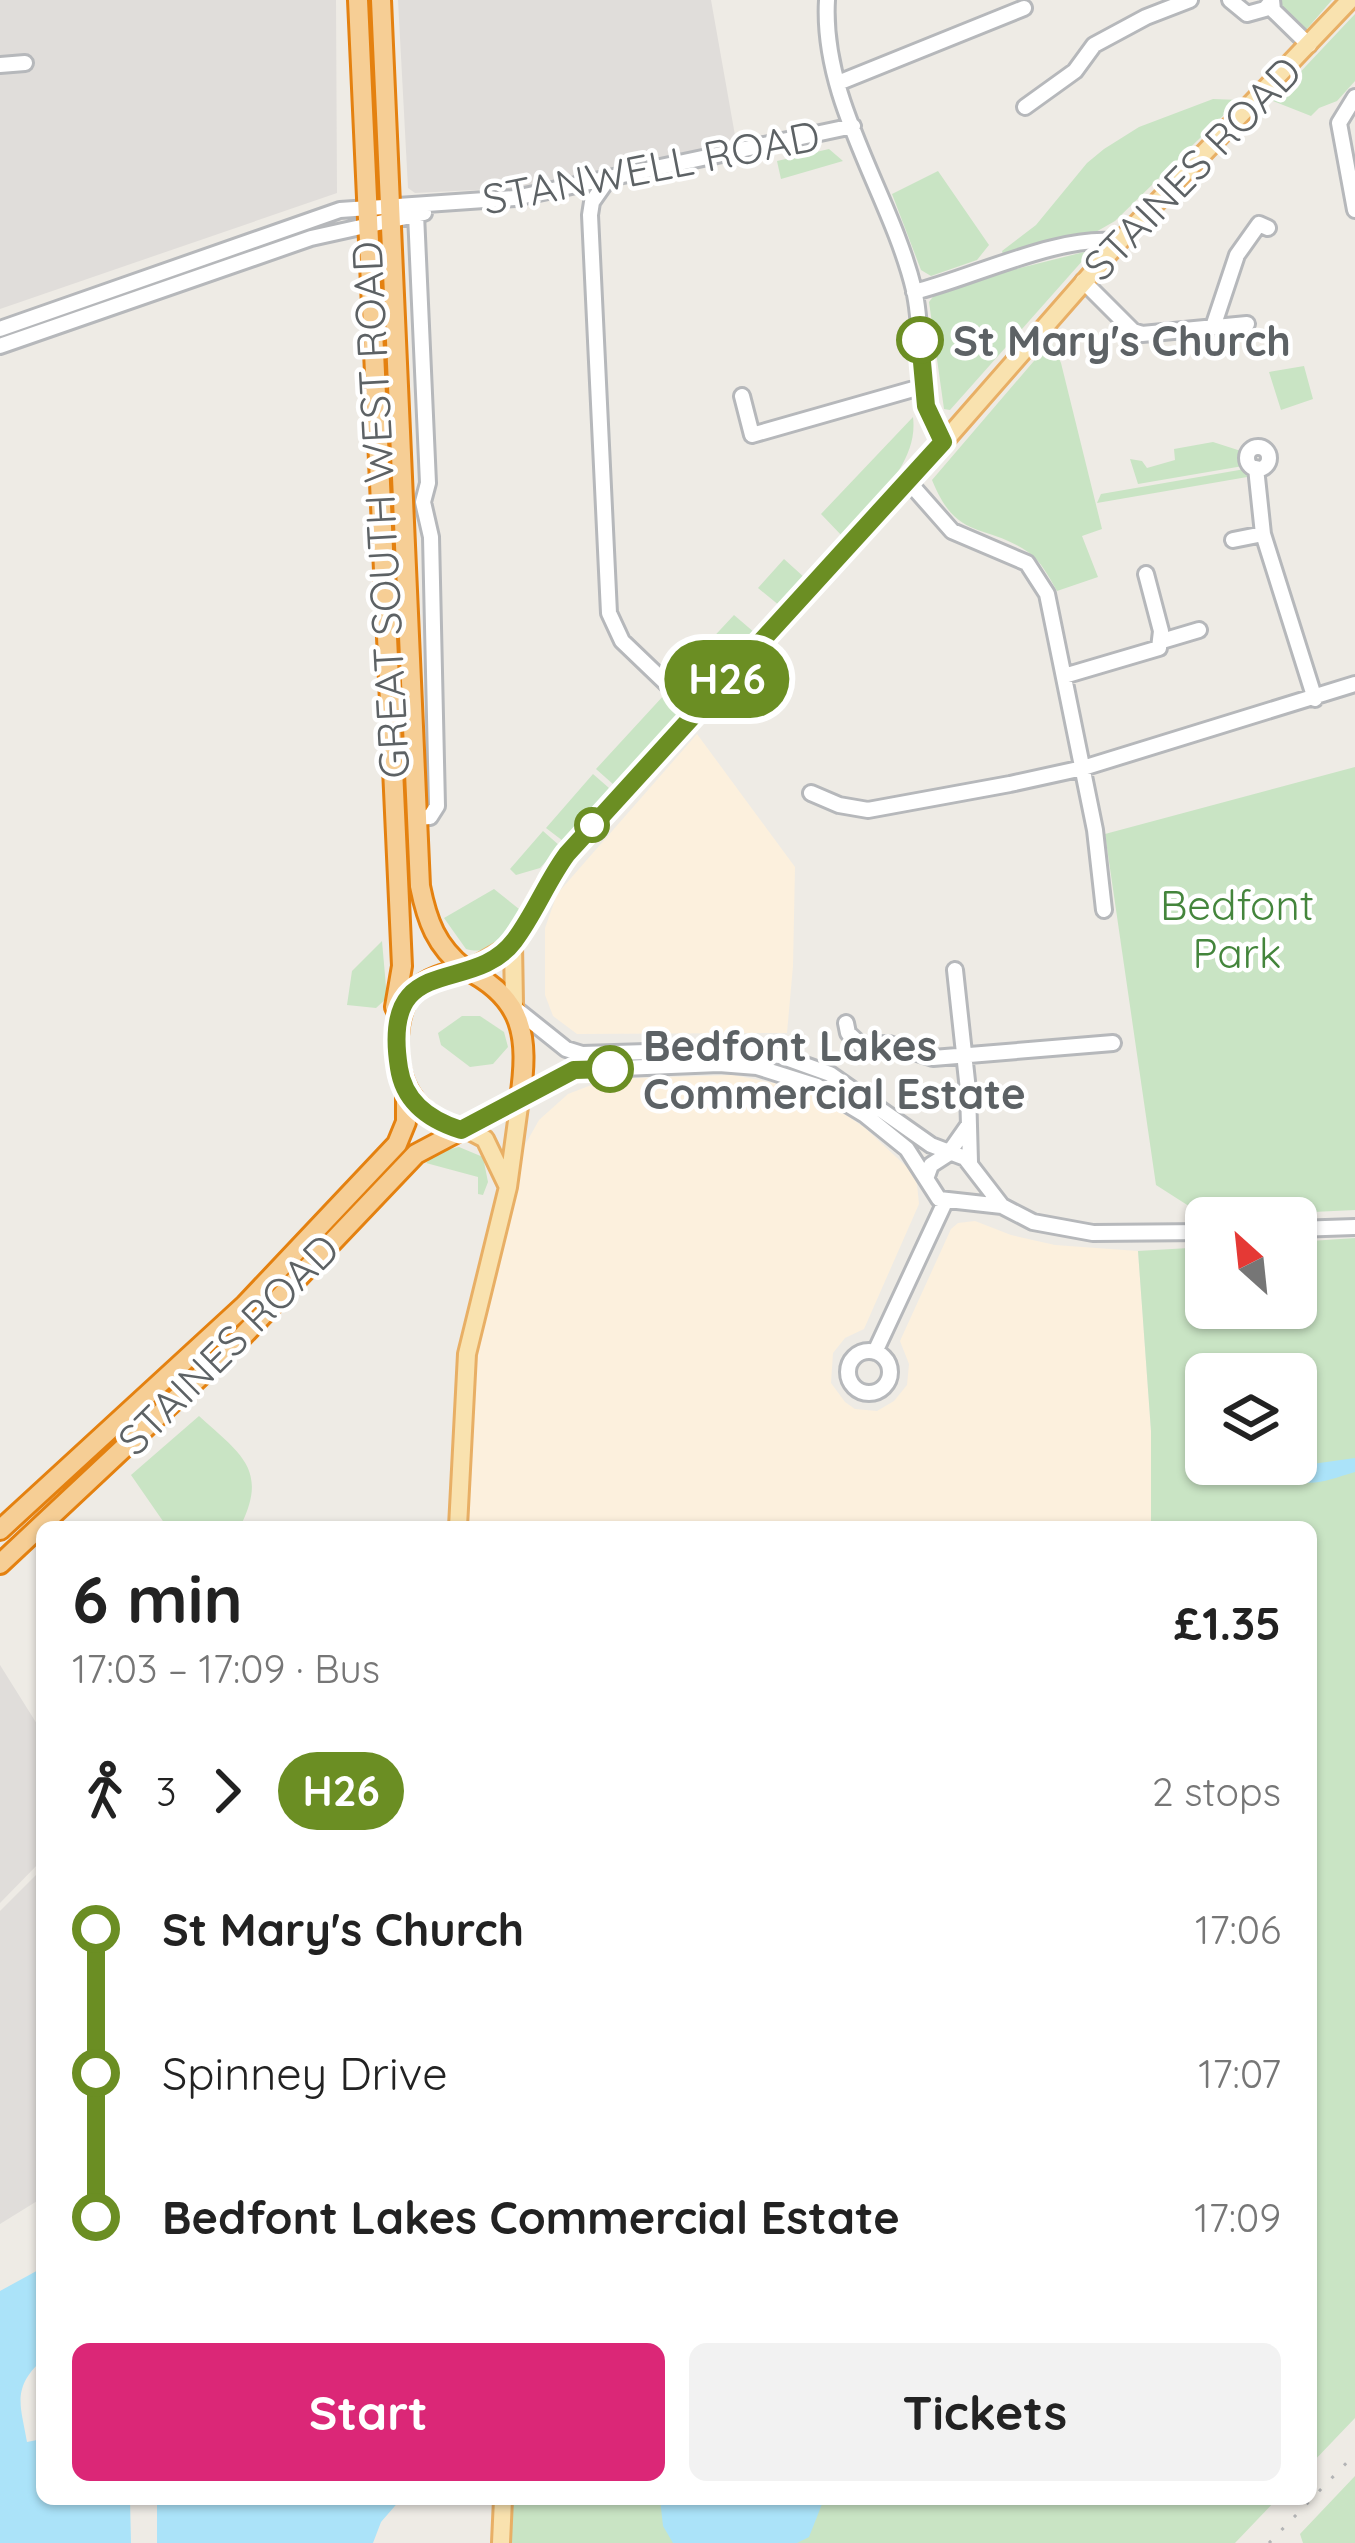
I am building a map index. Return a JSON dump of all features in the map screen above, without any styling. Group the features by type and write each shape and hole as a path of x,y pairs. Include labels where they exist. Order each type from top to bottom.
{"highway":[{"name":"GREAT SOUTH WEST ROAD","path":"358,0 413,502 416,818 425,911 445,952 466,970"},
{"name":"GREAT SOUTH WEST ROAD","path":"381,0 386,83 379,213 402,966 395,1007 400,1018"},
{"path":"466,970 496,988 515,1006 520,1097 462,1129 435,1120 406,1091 398,1065 400,1018 417,988 434,977 466,970"},
{"name":"STAINES ROAD","path":"0,1530 244,1305 383,1159 405,1127 406,1091"},
{"name":"STAINES ROAD","path":"46,1521 240,1340 416,1154 462,1129"},
{"name":"STAINES ROAD","path":"0,1564 36,1530"}],"main road":[{"name":"STAINES ROAD","path":"515,1006 513,944 544,885 567,854 943,442 1083,281 1350,0"},
{"path":"466,970 513,944"},
{"path":"458,1521 467,1354 508,1187 520,1097"},
{"path":"462,1129 485,1139 508,1187"},
{"path":"501,2543 503,2505"}],"street":[{"path":"827,0 826,23 838,83 914,292 924,386 932,426 943,442"},
{"path":"1025,107 1073,72 1094,45 1190,0"},
{"path":"1230,0 1247,14 1265,9 1271,1"},
{"name":"STAINES ROAD","path":"1271,1 1273,10 1309,45"},
{"path":"838,83 1024,8"},
{"path":"0,65 26,64"},
{"path":"1352,100 1339,123 1355,210"},
{"name":"STANWELL ROAD","path":"0,346 379,213 515,199 853,126"},
{"path":"607,180 592,202 590,215 609,614 622,640 696,712"},
{"path":"579,186 590,215"},
{"name":"STANWELL ROAD","path":"0,329 340,210 416,214 449,205"},
{"path":"413,502 428,483 416,214"},
{"path":"1213,327 1237,254 1264,226 1242,219"},
{"path":"914,292 1050,251 1103,239 1119,242"},
{"path":"1083,281 1132,331 1142,334 1247,324"},
{"path":"742,395 752,435 924,386"},
{"path":"1256,469 1263,534 1315,698"},
{"path":"907,480 952,531 1007,552 1038,575 1047,594 1083,768 1104,910"},
{"path":"1233,540 1263,534"},
{"path":"1146,574 1162,641"},
{"path":"1064,676 1154,652 1162,641 1199,630"},
{"path":"811,793 839,806 868,810 1083,768 1355,684"},
{"path":"955,970 975,1183 964,1199"},
{"path":"515,1006 566,1049 582,1054 712,1050 781,1056 830,1074 972,1166 1002,1205 1033,1222 1065,1230 1185,1233"},
{"path":"846,1023 853,1040 861,1045 889,1044 933,1058 1113,1042"},
{"path":"520,1097 574,1070 718,1064 757,1067 817,1086 866,1115 907,1149 933,1193 946,1202 964,1199 991,1207 1002,1205"},
{"path":"927,1176 967,1127"},
{"path":"874,1352 946,1202"},
{"path":"1317,1228 1355,1227"}],"shaded area":[{"path":"0,0 336,0 337,193 0,309"},
{"path":"398,0 711,0 736,141 724,146 721,135 710,137 710,147 517,188 415,193 408,188"},
{"path":"697,734 795,867 787,1033 577,1034 553,1016 545,995 545,928 557,894"},
{"path":"733,1075 794,1087 865,1128 909,1169 919,1204 864,1329 845,1338 833,1353 831,1383 855,1409 877,1411 907,1385 909,1364 900,1341 951,1229 958,1223 975,1221 1055,1245 1138,1251 1151,1431 1151,1521 461,1521 457,1390 507,1177 539,1120 568,1094 607,1079"},
{"path":"0,1665 36,1722 36,1866 0,1903"},
{"path":"36,1875 36,2202 0,2224 0,1911"}],"green space":[{"path":"1280,0 1332,0 1306,30 1278,5"},
{"path":"1355,14 1355,81 1337,101 1311,116 1273,101"},
{"path":"1213,99 1239,100 1115,221 1080,241 1004,258 1002,251 1036,225 1104,149 1139,127"},
{"path":"829,149 843,161 781,179 777,161"},
{"path":"938,171 989,245 977,260 931,276 921,270 892,194"},
{"path":"1092,250 950,410 944,409 929,302 935,294 964,286 964,282"},
{"path":"1051,341 1061,363 1102,529 1082,536 1098,577 1057,591 1028,552 951,513 932,480"},
{"path":"1304,366 1313,399 1281,410 1269,372"},
{"path":"913,417 909,451 901,467 843,537 821,514"},
{"path":"1213,442 1241,451 1243,466 1138,484 1130,459 1142,461 1147,468 1175,460 1174,449"},
{"path":"1245,469 1253,476 1097,503 1101,494"},
{"path":"784,559 805,578 780,606 758,588"},
{"path":"734,615 755,633 726,663 706,645"},
{"path":"702,650 723,668 701,691 691,692 677,679"},
{"path":"665,694 677,706 679,717 614,785 596,769"},
{"name":"Bedfont Park","path":"1355,767 1355,1210 1317,1212 1317,1197 1185,1197 1185,1204 1156,1185 1105,834"},
{"path":"593,774 609,788 563,841 546,828"},
{"path":"543,831 560,846 540,868 516,875 510,869"},
{"path":"494,889 519,909 493,946 466,949 444,918"},
{"path":"382,941 387,998 376,1008 347,1005 352,971"},
{"path":"462,1016 480,1016 504,1032 508,1047 493,1064 470,1067 441,1045 438,1033"},
{"path":"459,1147 483,1157 488,1182 483,1195 478,1194 478,1177 426,1163 437,1152"},
{"path":"1355,1238 1355,2418 1317,2458 1317,1521 1151,1521 1151,1431 1138,1251 1185,1248 1185,1329 1317,1329 1317,1241"},
{"path":"199,1416 246,1464 252,1491 242,1521 163,1521 131,1475"},
{"path":"1355,2476 1355,2543 1303,2543 1300,2534"},
{"path":"513,2505 1271,2505 1235,2543 511,2543"}],"water":[{"path":"1355,1458 1355,1472 1317,1482 1317,1463"},
{"path":"36,2271 36,2366 22,2389 21,2408 27,2442 36,2440 36,2505 130,2505 131,2543 0,2543 0,2291"},
{"path":"157,2505 396,2505 381,2522 373,2543 157,2543"},
{"path":"661,2505 822,2505 809,2537 797,2543 673,2543 663,2526"}],"railway":[{"path":"1317,2493 1355,2454"},
{"path":"1269,2543 1306,2505"}],"bus line":[{"name":"H26","path":"610,1069 574,1070 461,1130 435,1120 406,1091 398,1065 400,1018 417,988 434,977 468,970 513,944 544,885 567,854 943,442 926,406 920,340"}],"place":[{"name":"St Mary's Church","path":"920,340"},
{"name":"Bedfont Lakes Commercial Estate","path":"610,1069"}]}
